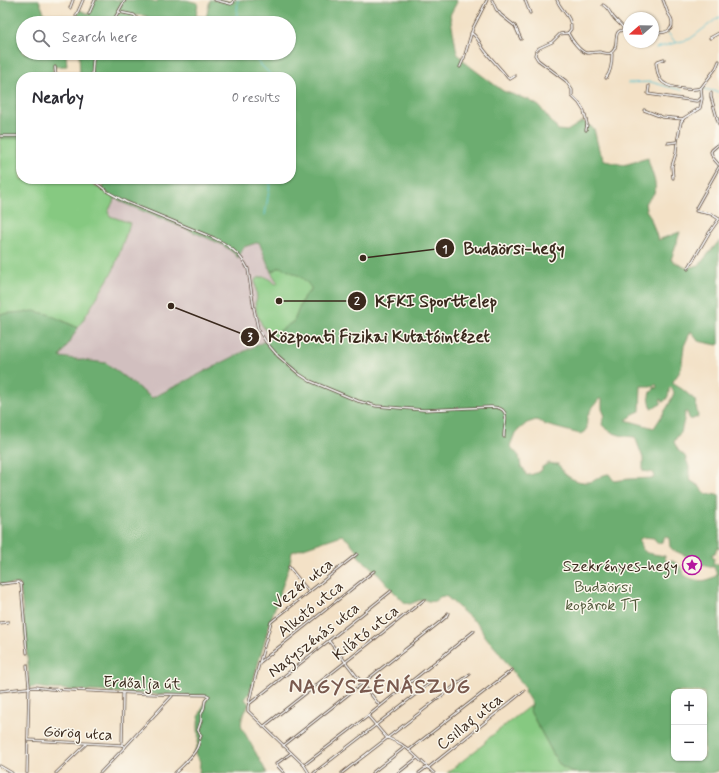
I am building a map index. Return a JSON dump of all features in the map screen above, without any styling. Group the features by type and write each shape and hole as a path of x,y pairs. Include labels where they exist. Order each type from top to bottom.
{"street":[{"path":"70,8 73,0"},
{"path":"76,16 83,0"},
{"path":"89,14 95,0"},
{"path":"116,16 125,0"},
{"path":"215,0 230,4 234,1"},
{"path":"460,67 474,24 487,0"},
{"path":"492,0 496,9 501,15 516,26 521,39"},
{"path":"525,0 530,13"},
{"path":"557,0 567,14 570,22 571,29 568,33"},
{"path":"659,33 669,31 671,29 672,21 667,12 664,0"},
{"path":"603,4 608,8 613,17 623,28"},
{"path":"119,12 134,14 135,16"},
{"path":"606,78 608,76 612,61 611,53 616,46 616,34 623,29"},
{"path":"471,33 474,35 485,52 509,79 515,76"},
{"path":"568,33 581,51 611,53"},
{"path":"568,33 560,34 552,42 538,49 535,52 535,55 538,60 566,81 572,90 572,96 584,111 588,124 586,130"},
{"path":"710,38 719,33"},
{"path":"664,59 657,62 659,78 666,84 689,90 701,88 716,68 719,61"},
{"path":"92,72 93,60"},
{"path":"55,67 56,72"},
{"path":"649,86 648,94 698,101 702,96"},
{"path":"644,110 659,116 683,119 700,108 702,96 701,88"},
{"path":"711,93 719,125"},
{"path":"672,178 672,166 683,119"},
{"path":"0,136 16,136"},
{"path":"668,143 677,142"},
{"path":"711,152 719,144"},
{"path":"688,269 719,219 711,214 696,210 719,166 710,148"},
{"path":"98,184 126,202 214,238 226,244 235,251 246,264 248,269 254,315 258,329 272,350 310,382 358,401 383,407 424,410 500,408 506,414 504,437"},
{"name":"Vezér utca","path":"249,704 271,622 357,554"},
{"path":"289,567 309,592"},
{"name":"Alkotó utca","path":"259,663 374,571"},
{"path":"0,584 20,583 27,653"},
{"name":"Nagyszénás utca","path":"249,704 391,591"},
{"name":"Kilátó utca","path":"263,727 424,600"},
{"path":"283,746 440,622 448,613"},
{"path":"0,623 8,622"},
{"path":"304,766 474,631"},
{"path":"328,641 380,706"},
{"path":"27,665 29,688 27,773"},
{"path":"409,750 512,670"},
{"path":"342,773 470,674"},
{"path":"314,773 434,680"},
{"name":"Erdőalja út","path":"0,691 37,687 123,693 209,696 205,701 201,715 198,730 201,736 198,746 193,754 175,773"},
{"name":"Csillag utca","path":"419,773 524,691"},
{"path":"122,745 123,693"},
{"path":"100,773 172,695"},
{"path":"249,704 248,711 304,766 309,773"},
{"path":"368,716 387,738 398,742 409,750 434,773"},
{"name":"Görög utca","path":"28,740 122,745 125,747"},
{"path":"56,773 80,748 87,743"},
{"path":"372,773 405,748"},
{"path":"284,773 276,764 290,753"},
{"path":"398,773 417,758"},
{"path":"0,766 12,773"}],"shaded area":[{"path":"115,198 223,245 238,257 244,247 259,242 271,272 278,283 276,284 266,277 255,280 262,325 271,337 152,398 106,363 60,357 113,271 130,223 110,216 108,212"}],"green space":[{"path":"0,0 39,0 45,16 16,16 16,60 66,60 67,66 53,67 53,72 16,72 16,138 0,138"},
{"path":"95,0 149,0 157,2 158,0 186,0 198,3 196,16 77,16 80,10 89,14"},
{"name":"Budaörsi kopárok TT","path":"210,0 230,2 231,0 456,0 457,2 450,15 457,53 468,65 503,91 529,100 539,106 558,130 567,131 583,121 594,129 599,150 605,161 624,165 648,158 655,181 655,189 652,196 645,203 646,210 650,216 658,240 680,232 671,260 686,268 699,265 719,241 719,344 717,345 698,341 691,331 684,346 679,373 672,383 695,400 698,417 690,420 687,412 685,412 681,433 674,442 678,450 685,456 689,467 691,481 699,486 705,494 719,495 719,549 717,547 715,553 712,554 714,559 713,564 719,564 719,771 710,773 575,773 562,767 557,761 530,711 532,704 524,691 525,688 485,636 479,625 447,597 443,596 432,602 423,599 410,604 405,603 375,571 358,556 358,552 342,535 292,552 289,567 270,622 250,692 245,699 249,704 242,719 241,725 267,773 199,773 200,762 194,752 198,744 199,717 208,696 50,689 35,687 29,688 20,584 0,585 0,314 34,311 48,314 78,328 60,357 106,363 152,398 265,341 294,321 304,296 312,290 303,279 294,273 280,267 271,272 259,242 244,247 238,258 223,245 126,204 104,191 103,184 296,184 296,72 80,72 79,60 296,60 296,16 206,16","holes":["656,384 656,389 655,387 649,395 651,409 661,404 661,399 663,402 666,399 671,387 674,393 668,406 654,428 626,420 633,414 640,411 641,386 651,386","599,399 602,399 602,409 605,416 602,425 617,434 635,437 643,458 643,471 654,473 654,478 614,481 609,474 595,480 584,482 568,476 558,464 549,463 542,467 541,471 526,475 524,469 521,467 519,456 510,446 515,433 527,423 536,420 546,425 580,434 587,428 587,419 591,409","643,537 654,538 658,543 662,542 663,538 665,537 669,538 670,547 673,550 691,558 696,557 697,563 714,567 717,575 713,578 701,581 684,575 680,566 671,560 668,562 665,559 665,556 647,553 642,549 639,540"]},
{"path":"0,138 16,138 16,184 94,184 115,198 108,212 110,216 130,223 113,271 78,328 64,321 16,313 0,314"},
{"path":"280,266 303,278 313,290 304,296 294,321 271,337 262,325 257,314 255,303 257,299 255,280 260,277 266,277 276,284 278,283 271,272"},
{"path":"532,704 530,711 557,761 562,767 575,773 447,773 485,743 485,741"}],"waterway":[{"path":"237,16 238,0"},
{"path":"659,47 690,39 719,17"},
{"path":"668,33 676,43"},
{"path":"256,60 268,72"},
{"path":"628,83 651,82 669,87"},
{"path":"670,87 682,90"},
{"path":"703,89 719,92"},
{"path":"265,215 270,184"}],"place":[{"name":"Budaörsi-hegy","path":"363,258"},
{"name":"KFKI Sporttelep","path":"279,301"},
{"name":"Központi Fizikai Kutatóintézet","path":"171,306"},
{"name":"Szekrényes-hegy","path":"692,565"}],"district":[{"name":"NAGYSZÉNÁSZUG","path":"380,686"}]}
